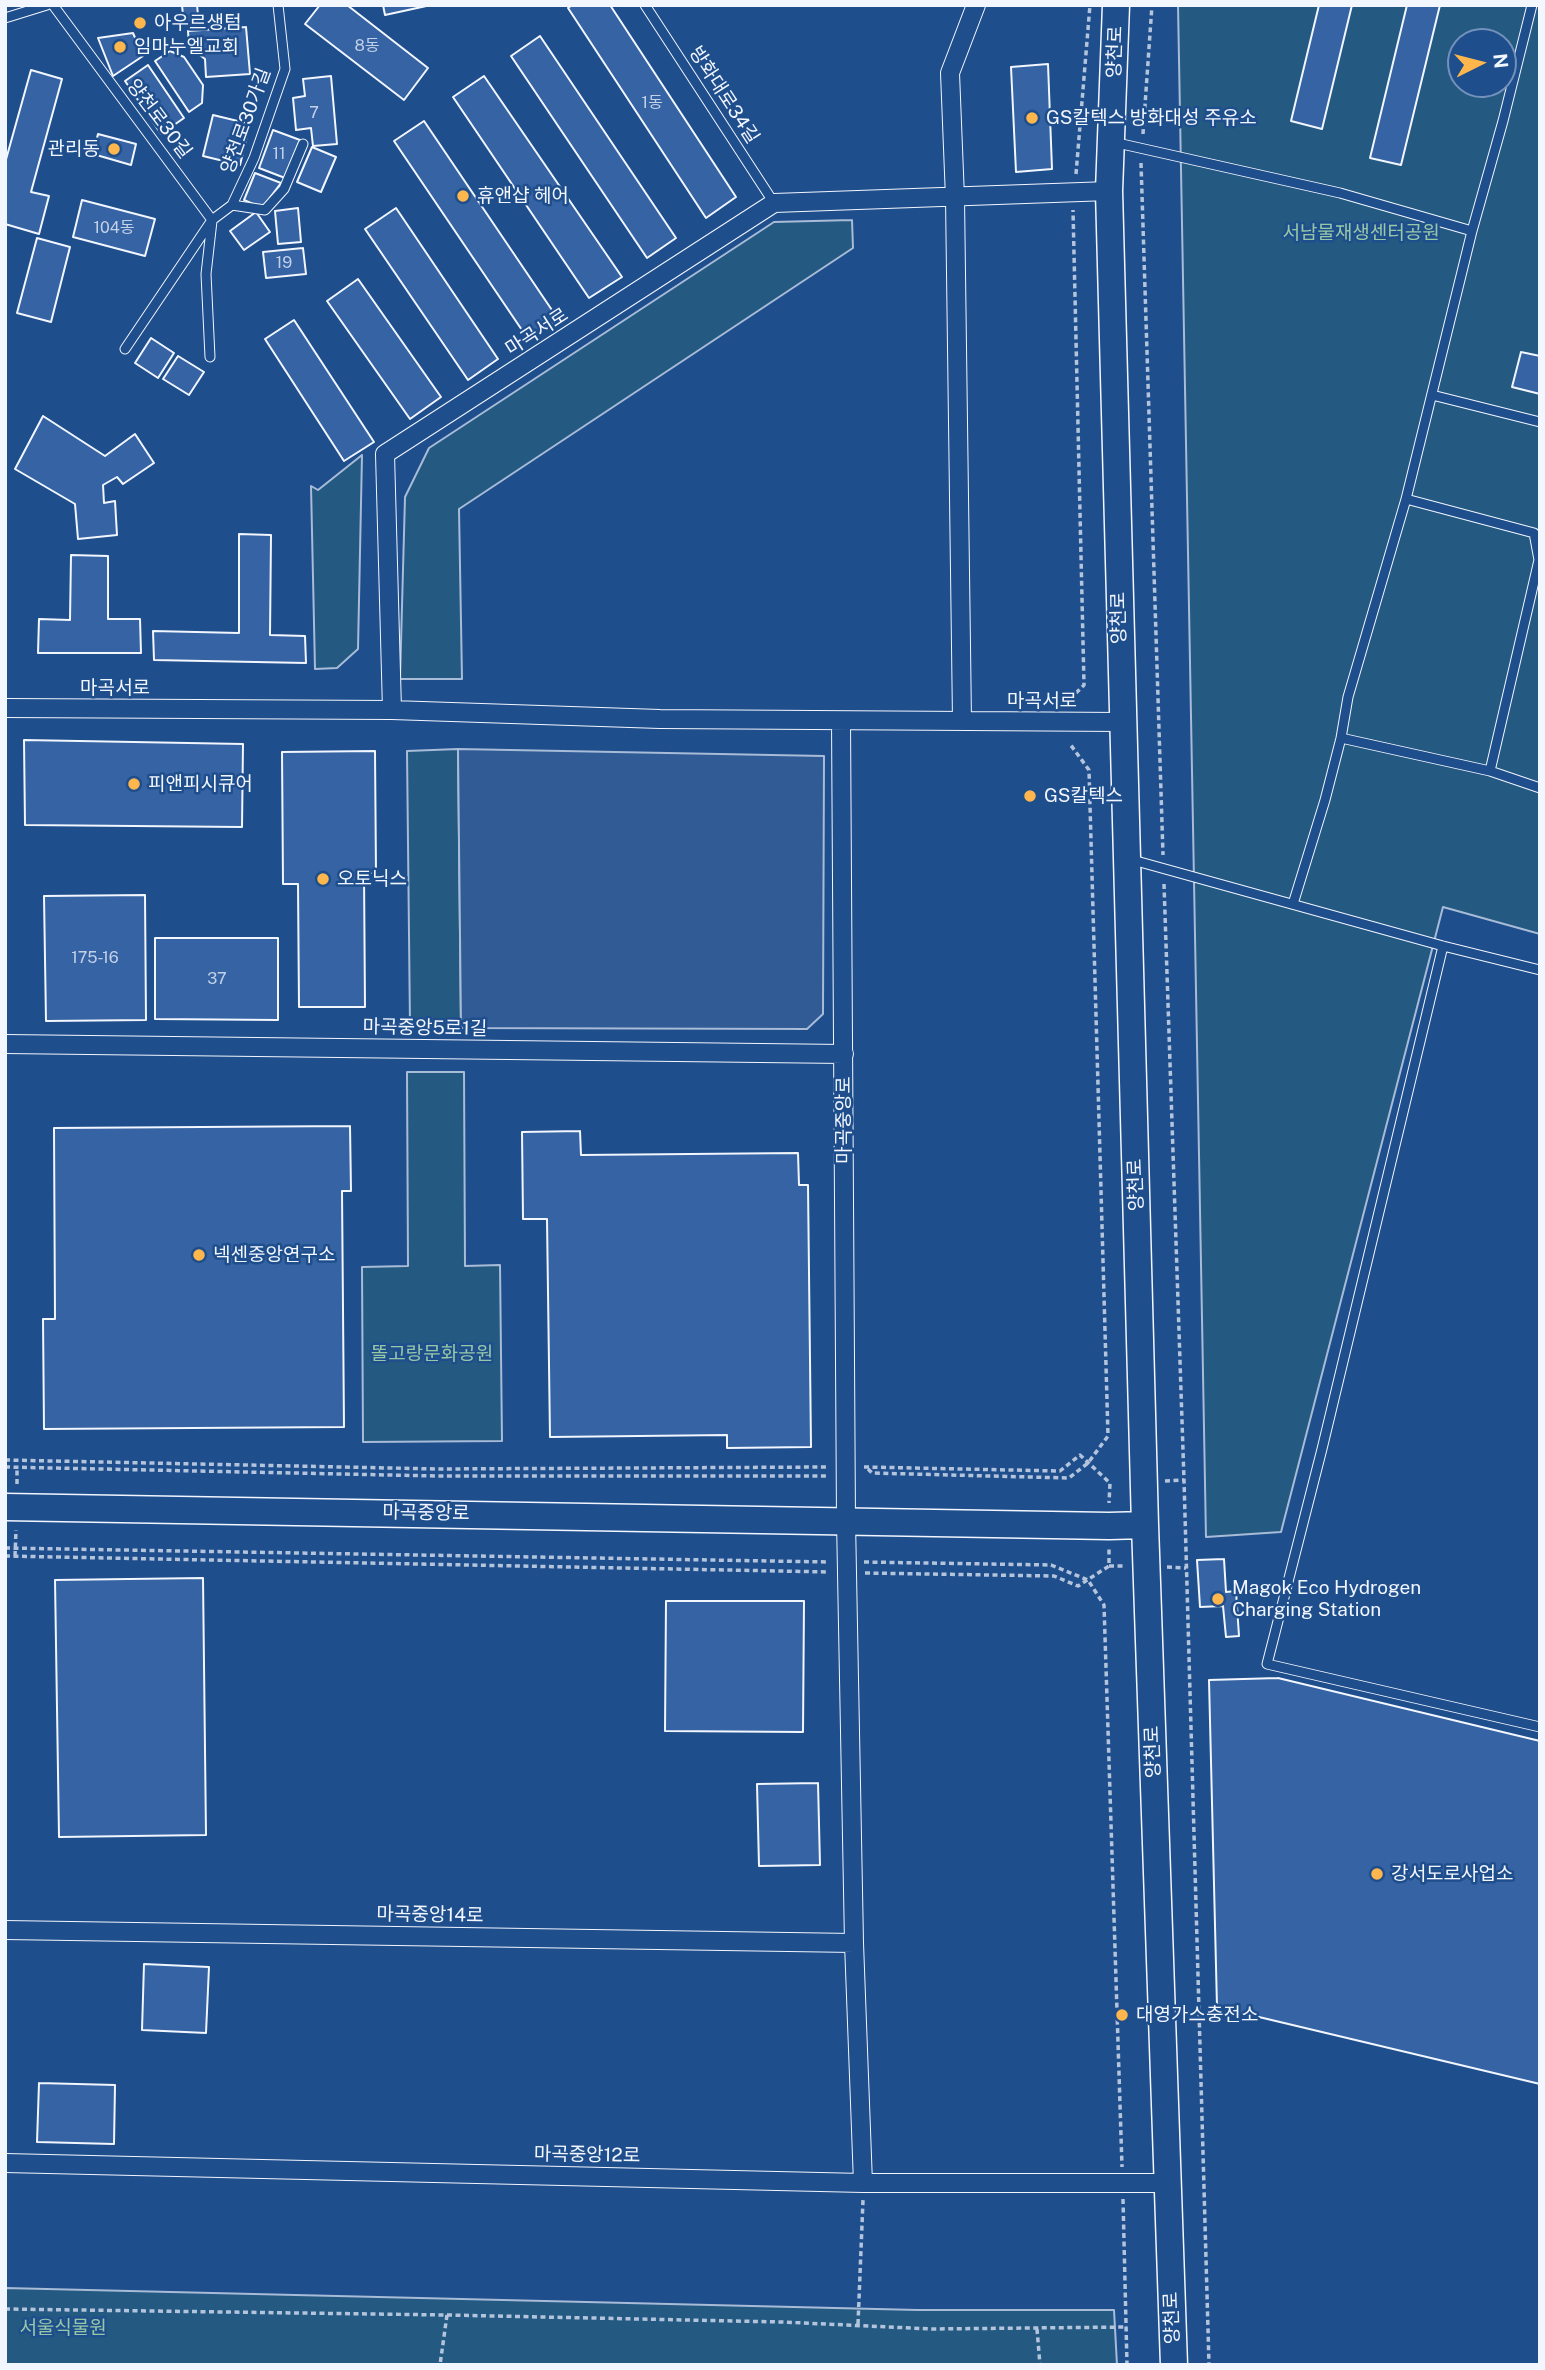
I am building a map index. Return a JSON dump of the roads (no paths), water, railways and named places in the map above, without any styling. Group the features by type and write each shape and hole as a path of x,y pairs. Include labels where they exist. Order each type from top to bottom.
{"main road":[{"name":"양천로","path":"1116,5 1109,191 1122,722 1145,1525 1174,2365"},
{"name":"마곡중앙로","path":"5,1507 1145,1525"}],"street":[{"path":"962,722 955,198 950,73 976,5"},
{"path":"775,203 1109,191"},
{"name":"마곡서로","path":"392,710 385,454 775,203"},
{"name":"마곡서로","path":"5,708 392,710 660,719 1122,722"},
{"name":"마곡중앙로","path":"841,721 846,1520"},
{"name":"마곡중앙5로1길","path":"5,1044 844,1054"},
{"path":"846,1520 854,1943 863,2183"},
{"name":"마곡중앙14로","path":"5,1930 854,1943"},
{"name":"마곡중앙12로","path":"5,2163 863,2183 1167,2183"}],"lane":[{"name":"양천로30길","path":"5,18 50,5 212,220"},
{"name":"양천로30가길","path":"125,349 212,220 232,205 254,158 285,69 278,5"},
{"name":"방화대로34길","path":"645,5 775,203"},
{"path":"1293,904 1341,738 1348,697 1406,499 1531,5"},
{"path":"1112,142 1340,193 1472,231"},
{"name":"양천로30가길","path":"232,205 265,211 284,189 303,144"},
{"path":"210,357 206,274 212,220"},
{"path":"1432,395 1540,422"},
{"path":"1406,499 1534,533 1539,560 1490,771"},
{"path":"1341,738 1490,771 1540,788"},
{"path":"1126,858 1443,946 1540,970"},
{"path":"1443,946 1322,1449 1267,1664 1540,1727"}],"place":[{"name":"아우르생텀","path":"140,23"},
{"name":"임마누엘교회","path":"120,47"},
{"name":"GS칼텍스 방화대성 주유소","path":"1032,118"},
{"name":"관리동","path":"114,149"},
{"name":"휴앤샵 헤어","path":"463,196"},
{"name":"피앤피시큐어","path":"134,784"},
{"name":"GS칼텍스","path":"1030,796"},
{"name":"오토닉스","path":"323,879"},
{"name":"넥센중앙연구소","path":"199,1255"},
{"name":"Magok Eco Hydrogen Charging Station","path":"1218,1599"},
{"name":"강서도로사업소","path":"1377,1874"},
{"name":"대영가스충전소","path":"1122,2015"}],"park label":[{"name":"서남물재생센터공원","path":"1361,233"},
{"name":"똘고랑문화공원","path":"432,1354"},
{"name":"서울식물원","path":"63,2328"}]}
